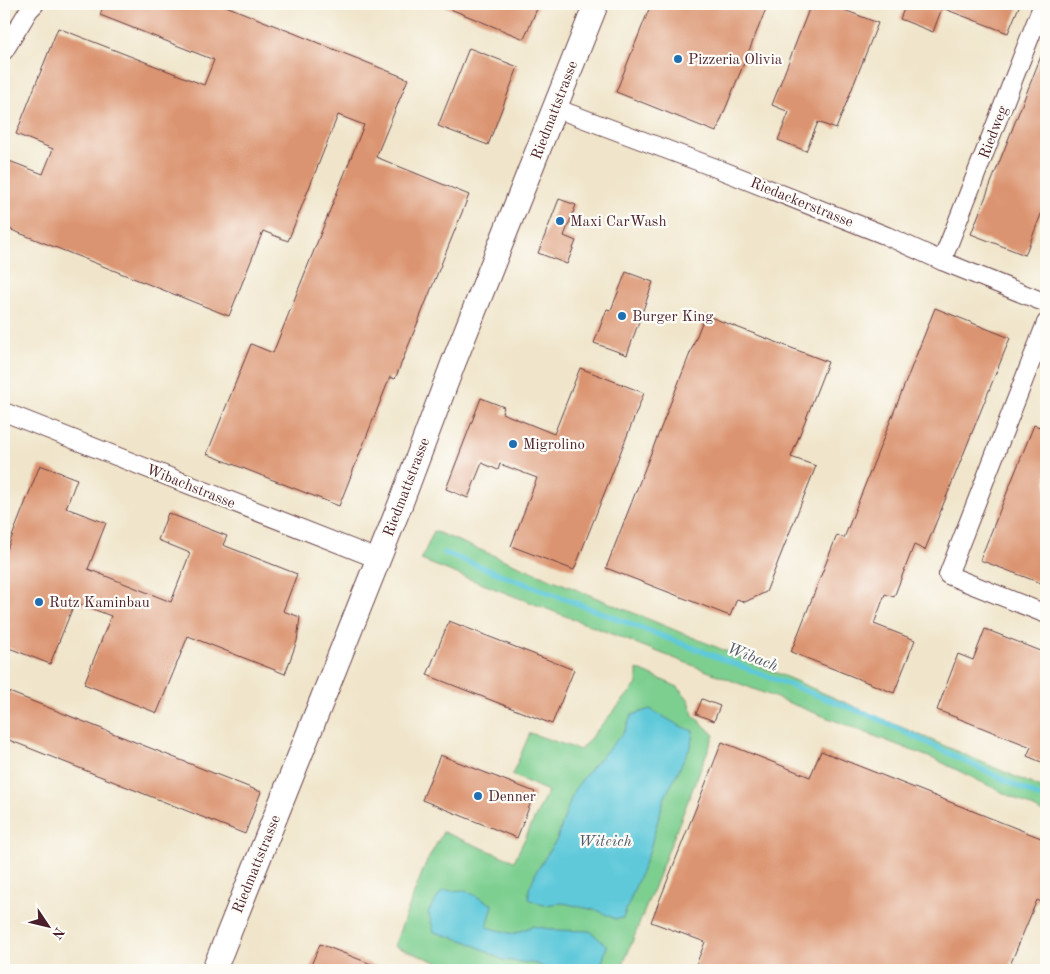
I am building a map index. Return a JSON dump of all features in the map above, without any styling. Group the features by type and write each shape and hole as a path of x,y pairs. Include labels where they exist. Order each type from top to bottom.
{"main road":[{"name":"Riedmattstrasse","path":"214,970 596,4"}],"street":[{"path":"4,51 29,10 35,4"},
{"name":"Riedweg","path":"942,261 1043,4"},
{"name":"Riedackerstrasse","path":"555,108 725,171 1046,303"},
{"path":"1046,323 948,576 1046,614"},
{"name":"Wibachstrasse","path":"4,412 378,559"}],"green space":[{"path":"434,531 738,656 1046,790 1046,814 939,761 421,560"},
{"path":"637,669 678,687 689,700 693,715 714,735 621,970 458,970 394,946 425,865 443,832 514,861 548,791 512,775 530,733 580,750 637,684"}],"water":[{"name":"Witeich","path":"650,709 693,731 691,746 664,799 649,852 623,918 615,919 599,911 563,903 543,905 529,899 529,889 536,872 557,839 574,790 624,732 632,715"},
{"path":"465,890 493,905 487,927 513,934 533,926 555,930 590,931 607,946 600,970 548,970 537,964 503,960 468,942 434,932 428,912 442,891"}],"building":[{"path":"104,4 221,4 408,79 376,157 469,195 395,379 390,377 339,506 207,454 251,344 273,353 364,125 338,115 288,241 263,231 229,316 4,227 4,159 43,174 53,149 16,134 58,28 204,85 214,60 100,15"},
{"path":"438,4 539,4 524,39"},
{"path":"651,4 768,4 716,132 616,92"},
{"path":"811,4 829,4 878,23 836,129 818,122 806,151 778,140 789,112 772,105"},
{"path":"906,4 1020,4 1008,33 942,8 933,32 900,19"},
{"path":"1045,46 1046,202 1025,255 971,234"},
{"path":"469,48 518,67 488,145 438,126"},
{"name":"Maxi CarWash","path":"559,199 576,205 564,236 576,241 567,264 538,253"},
{"name":"Burger King","path":"626,272 653,282 627,355 594,343 607,309 611,310"},
{"path":"935,308 1010,338 925,550 914,545 894,597 885,594 874,624 915,640 894,693 791,652 837,535 844,538"},
{"path":"705,315 828,362 791,457 816,466 766,592 745,602 737,599 730,616 606,568"},
{"path":"580,368 644,393 574,570 511,546 537,478 500,464 498,470 482,463 468,498 446,489 481,398 504,407 502,413 554,434"},
{"path":"1034,425 1046,429 1046,585 980,560"},
{"path":"40,465 77,479 66,508 106,523 88,569 171,602 190,553 158,540 168,513 227,536 223,545 297,574 283,611 300,617 297,641 285,674 188,636 157,713 84,684 111,616 75,602 50,664 4,646 4,557"},
{"path":"449,621 574,670 552,724 427,675"},
{"path":"985,629 1046,653 1046,764 1027,756 1031,747 937,710 958,654 973,660"},
{"path":"4,690 261,792 245,834 4,738"},
{"path":"702,699 720,706 714,721 696,714"},
{"path":"722,742 810,777 821,751 1046,840 1046,904 1037,900 1008,970 694,970 705,942 651,922"},
{"name":"Denner","path":"440,755 535,792 517,838 422,800"},
{"path":"320,944 384,969 309,970"}],"waterway":[{"name":"Wibach","path":"445,553 874,717 1046,800"}],"place":[{"name":"Pizzeria Olivia","path":"678,59"},
{"name":"Maxi CarWash","path":"560,221"},
{"name":"Burger King","path":"622,316"},
{"name":"Migrolino","path":"513,444"},
{"name":"Rutz Kaminbau","path":"39,602"},
{"name":"Denner","path":"478,796"}]}
